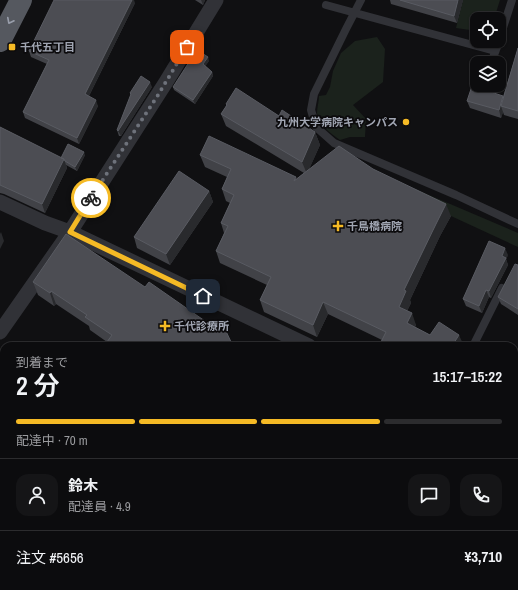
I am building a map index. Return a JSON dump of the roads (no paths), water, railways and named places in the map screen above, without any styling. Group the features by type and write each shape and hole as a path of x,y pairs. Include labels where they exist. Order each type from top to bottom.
{"highway":[{"path":"0,41 21,0"}],"street":[{"path":"0,332 70,232 166,82 216,0"},
{"path":"0,202 45,223 70,232 297,342"}],"lane":[{"path":"361,0 314,94 311,110 316,127 334,143 456,195 518,224"},
{"path":"506,18 512,0"},
{"path":"326,5 495,51"},
{"path":"493,56 496,48"},
{"path":"474,342 508,278"}],"place":[{"name":"千代五丁目","path":"12,47"},
{"name":"九州大学病院キャンパス","path":"406,122"},
{"name":"千鳥橋病院","path":"338,226"},
{"name":"千代診療所","path":"165,326"}]}
